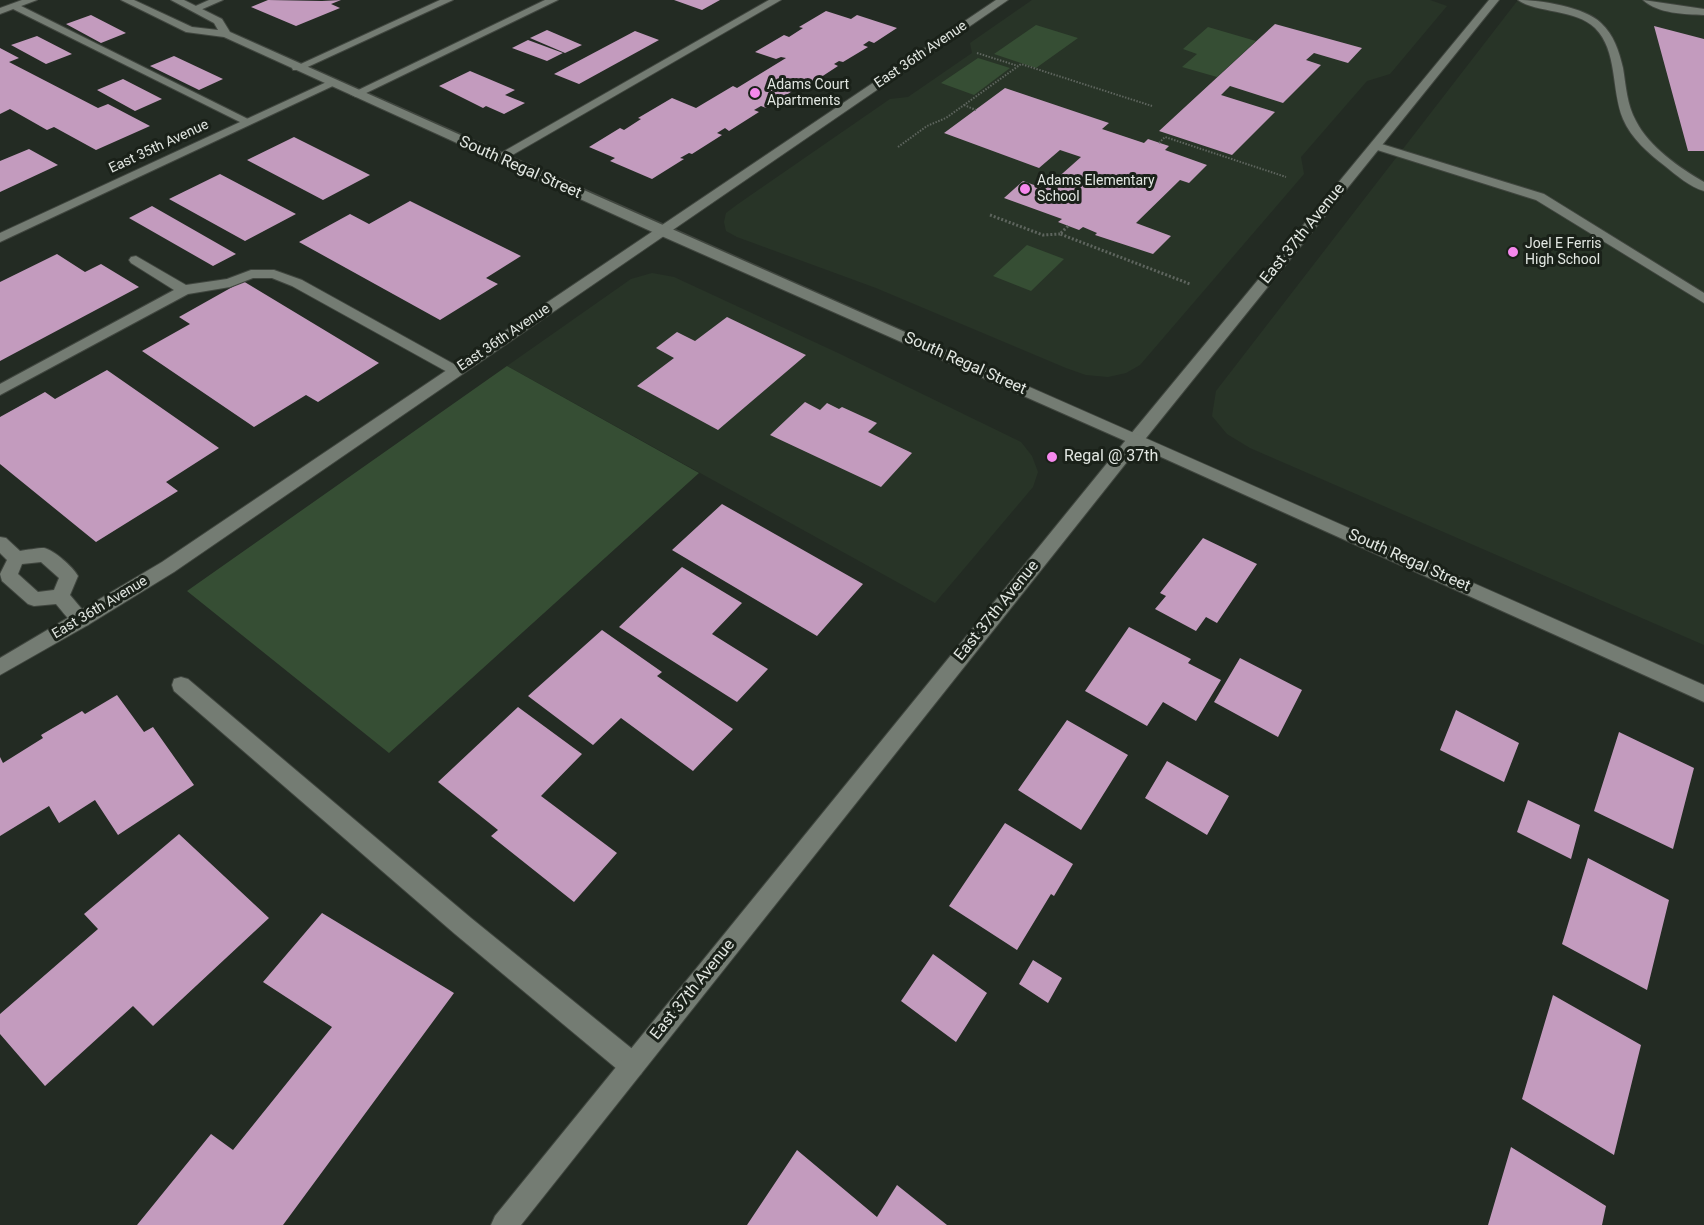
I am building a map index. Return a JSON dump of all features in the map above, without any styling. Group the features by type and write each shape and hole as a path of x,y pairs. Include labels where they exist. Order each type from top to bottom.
{"street":[{"path":"0,11 32,0"},
{"name":"South Regal Street","path":"126,0 190,30 226,34 498,158 1136,439 1704,694"},
{"name":"South Regal Street","path":"176,0 218,21 226,34"},
{"path":"194,9 218,0"},
{"path":"297,68 448,0"},
{"path":"356,94 553,0"},
{"path":"498,158 776,0"},
{"name":"East 36th Avenue","path":"0,667 168,567 1003,0"},
{"name":"East 37th Avenue","path":"504,1225 1136,439 1494,0"},
{"path":"1523,0 1552,6 1597,23 1612,46 1629,120 1648,145 1704,187"},
{"path":"1648,0 1685,11 1704,12"},
{"path":"15,6 248,122"},
{"name":"East 35th Avenue","path":"0,238 331,83"},
{"path":"1375,146 1540,197 1704,299"},
{"path":"136,260 184,290"},
{"path":"0,390 184,290 230,283 251,274 273,274 297,283 456,371"},
{"path":"0,543 16,558 44,555 69,576 60,597"},
{"path":"16,558 8,576 34,599 60,597"},
{"path":"60,597 82,620"},
{"path":"181,685 464,926 632,1065"}],"path":[{"path":"983,54 1018,66"},
{"path":"898,147 927,126 946,118 1021,64 1152,106"},
{"path":"964,105 976,110"},
{"path":"1159,143 1165,137 1286,177"},
{"path":"990,215 1043,235 1060,234 1190,284"},
{"path":"1060,234 1068,226"}],"shaded area":[{"name":"Adams Elementary School","path":"1032,0 1430,0 1447,6 1390,74 1367,81 1301,157 1304,174 1140,365 1126,373 1108,377 1086,375 1066,368 876,288 726,231 724,222 726,213 890,99 908,97 972,53 970,43"},
{"name":"Joel E Ferris High School","path":"1518,0 1704,0 1704,645 1250,448 1227,434 1212,416 1216,391"},
{"path":"652,273 674,277 1021,442 1032,456 1038,472 1033,487 935,603 507,366 631,279"}],"green space":[{"path":"1036,25 1078,38 1036,68 994,54"},
{"path":"1208,27 1256,41 1217,77 1182,67 1197,54 1183,49"},
{"path":"978,58 1010,68 974,95 941,83"},
{"path":"1027,245 1064,259 1031,291 993,276"},
{"path":"507,366 699,473 389,753 187,591"}],"building":[{"path":"268,0 341,0 331,4 340,8 296,26 251,7"},
{"path":"674,0 720,0 702,10"},
{"name":"Adams Court Apartments","path":"826,11 851,19 857,15 897,28 874,43 869,41 863,45 868,47 843,62 839,61 834,64 838,66 812,83 808,81 766,108 761,106 754,110 759,112 729,131 725,128 717,133 722,135 692,154 689,153 680,158 684,159 652,179 610,161 615,158 589,147 620,128 624,130 641,119 638,118 672,98 696,108 733,86 737,88 786,58 776,59 755,52 784,35 789,37 803,28 799,27"},
{"path":"91,15 126,33 101,43 66,24"},
{"path":"1275,24 1362,48 1348,63 1314,53 1306,60 1321,65 1283,103 1230,86 1221,95 1275,112 1232,155 1159,131"},
{"path":"1654,26 1704,39 1704,151 1688,151"},
{"path":"547,30 582,45 565,53 530,38"},
{"path":"635,31 659,40 579,84 554,74"},
{"path":"37,36 72,54 46,64 11,45"},
{"path":"528,40 563,53 547,61 512,48"},
{"path":"0,48 19,58 9,62 98,108 108,104 150,126 96,150 54,127 47,130 10,109 0,114"},
{"path":"174,56 223,79 199,90 150,66"},
{"path":"470,71 515,90 505,95 525,103 504,114 486,106 483,108 439,86"},
{"path":"123,79 162,99 135,111 97,90"},
{"path":"1005,88 1109,123 1102,129 1144,143 1148,139 1169,146 1165,150 1207,165 1189,183 1180,180 1136,223 1171,236 1153,254 1095,235 1097,233 1083,227 1079,230 1058,222 1062,219 1004,198 1023,181 1045,189 1081,157 1060,150 1039,168 944,133"},
{"path":"294,137 370,175 323,200 247,160"},
{"path":"29,149 58,165 0,192 0,161"},
{"path":"220,174 296,214 245,241 169,199"},
{"path":"410,201 521,256 486,278 498,284 440,320 299,242 350,214 369,224"},
{"path":"152,206 236,254 213,266 129,218"},
{"path":"57,254 85,272 101,264 139,287 0,361 0,282"},
{"path":"243,281 379,363 318,402 306,395 254,427 142,351 190,324 179,317"},
{"path":"727,317 806,355 718,430 637,386 674,358 656,348 677,332 695,341"},
{"path":"107,370 219,448 166,482 178,491 96,542 0,464 0,417 45,392 55,399"},
{"path":"805,402 820,410 827,403 839,409 842,407 877,423 868,432 912,453 881,487 770,435"},
{"path":"722,504 863,584 817,636 672,550"},
{"path":"1203,538 1257,564 1217,623 1206,617 1196,631 1155,609 1166,596 1160,593"},
{"path":"682,567 742,603 712,634 768,669 737,702 619,627"},
{"path":"1129,627 1191,659 1188,663 1221,680 1196,721 1163,702 1147,726 1085,691"},
{"path":"602,630 662,672 657,676 733,729 693,771 621,718 593,745 528,696"},
{"path":"1240,658 1302,690 1278,737 1214,702"},
{"path":"117,695 144,732 153,727 194,785 118,835 95,800 59,823 49,806 0,836 0,757 3,763 43,738 41,735 82,711 85,714"},
{"path":"518,707 582,754 541,796 617,853 574,902 491,836 498,830 438,782"},
{"path":"1456,710 1519,743 1504,782 1440,750"},
{"path":"1067,720 1128,755 1081,830 1018,790"},
{"path":"1619,732 1694,768 1673,849 1594,811"},
{"path":"1167,761 1229,796 1207,835 1145,798"},
{"path":"1528,800 1580,825 1571,859 1517,832"},
{"path":"1005,823 1073,864 1054,896 1051,894 1017,950 949,906"},
{"path":"179,834 269,918 153,1026 133,1006 45,1086 0,1034 0,1014 98,929 84,914"},
{"path":"1588,858 1669,900 1647,990 1562,944"},
{"path":"322,913 454,993 283,1225 137,1225 211,1134 233,1150 332,1027 263,982"},
{"path":"933,954 987,993 956,1042 901,1001"},
{"path":"1033,960 1062,978 1048,1003 1019,984"},
{"path":"1553,995 1641,1045 1614,1155 1522,1099"},
{"path":"1511,1147 1606,1206 1602,1225 1488,1225"},
{"path":"797,1150 877,1217 897,1185 947,1225 747,1225"}],"place":[{"name":"Adams Court Apartments","path":"755,93"},
{"name":"Adams Elementary School","path":"1025,189"},
{"name":"Joel E Ferris High School","path":"1513,252"},
{"name":"Regal @ 37th","path":"1052,457"}]}
